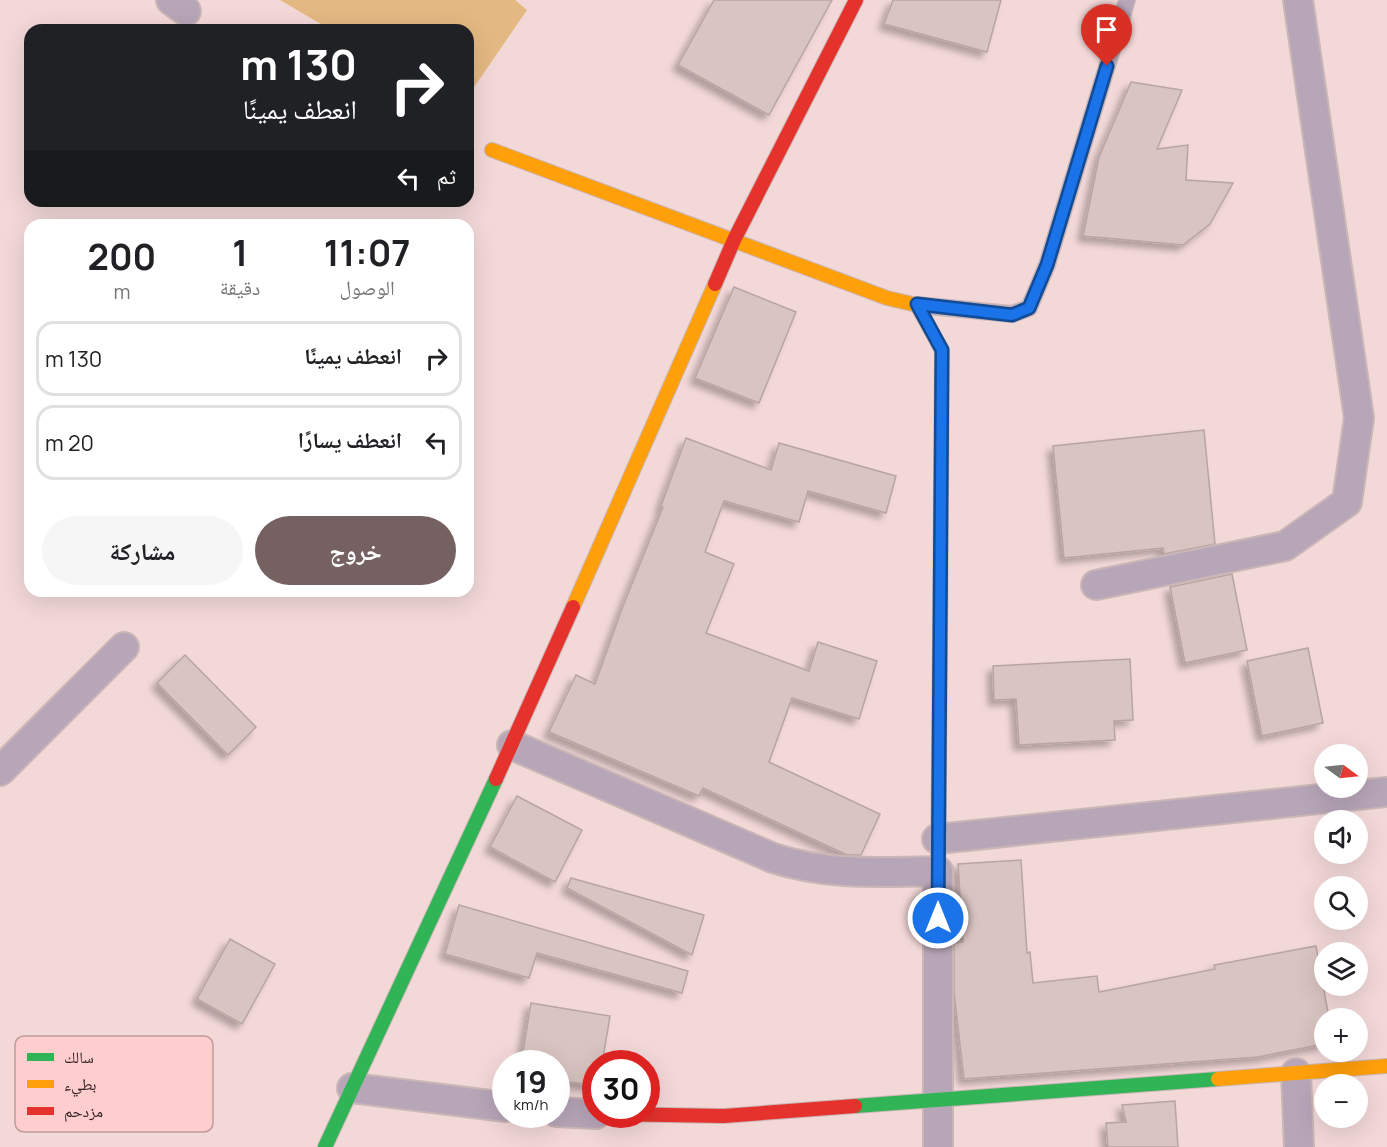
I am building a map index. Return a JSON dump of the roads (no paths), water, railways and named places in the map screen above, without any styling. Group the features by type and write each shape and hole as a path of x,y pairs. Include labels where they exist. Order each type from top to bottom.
{"street":[{"path":"325,1147 512,745 734,240 856,0"},
{"path":"1096,585 1285,546 1347,502 1359,417 1298,0"},
{"path":"492,150 887,298 917,304 942,350 938,1147"},
{"path":"0,771 124,647"},
{"path":"512,745 773,858 806,869 841,873 938,871"},
{"path":"938,839 1387,792"},
{"path":"660,1115 724,1116 939,1102 1387,1066"},
{"path":"1296,1074 1299,1147"},
{"path":"352,1088 492,1105"}],"lane":[{"path":"917,304 1012,315 1029,308 1047,265 1126,0"}]}
